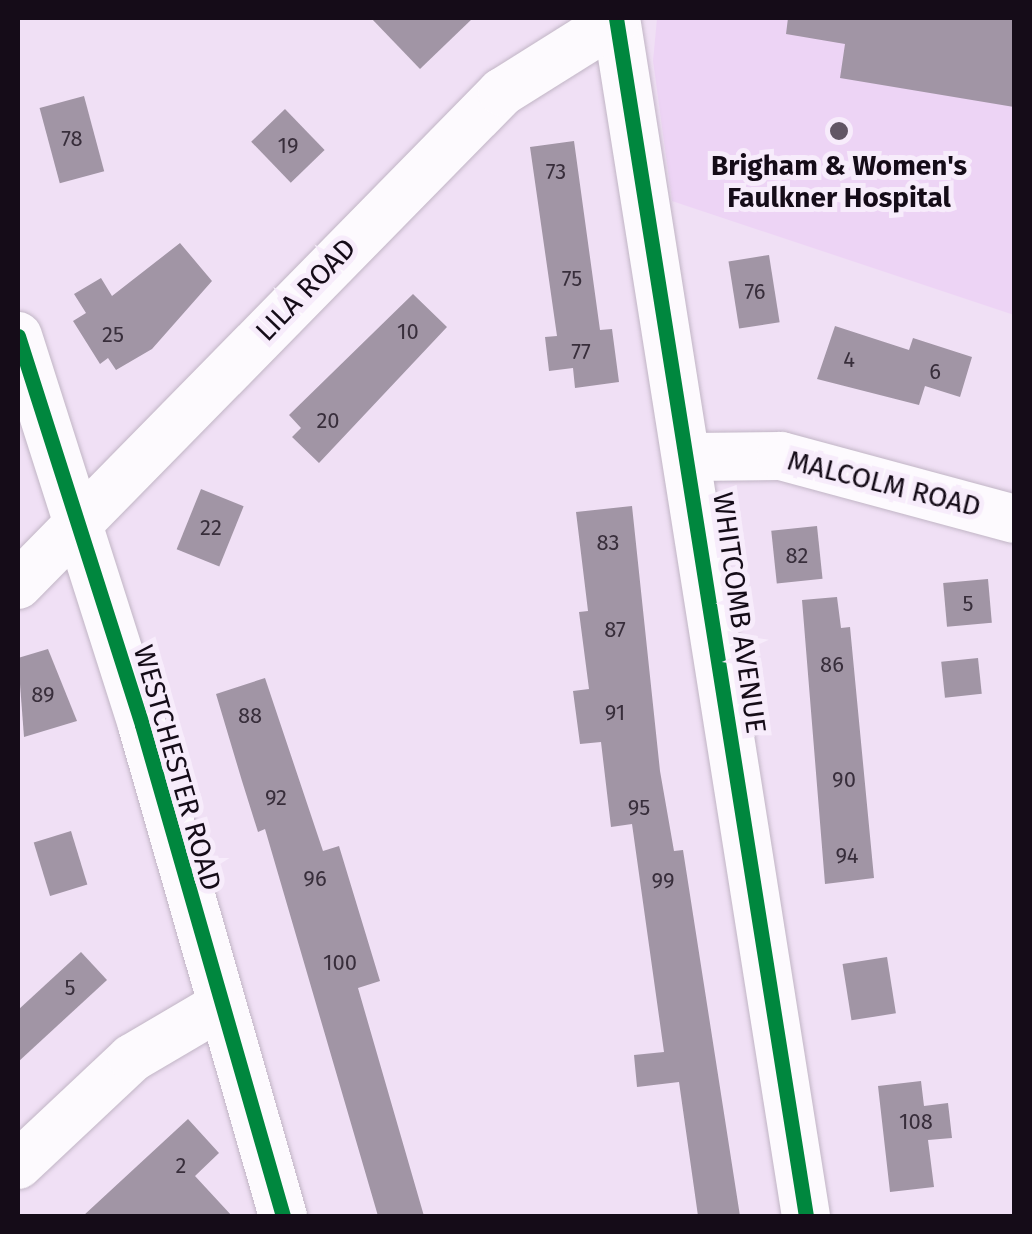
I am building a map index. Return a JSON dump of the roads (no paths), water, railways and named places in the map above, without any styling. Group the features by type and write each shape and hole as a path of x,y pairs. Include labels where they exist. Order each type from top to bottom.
{"street":[{"name":"WHITCOMB AVENUE","path":"616,19 692,457 806,1216"},
{"name":"LILA ROAD","path":"18,584 502,92 616,19"},
{"name":"WESTCHESTER ROAD","path":"18,336 78,525 217,1008 283,1216"},
{"name":"MALCOLM ROAD","path":"692,457 781,456 1014,519"},
{"path":"18,1165 132,1058 217,1008"}],"place":[{"name":"Brigham & Women's Faulkner Hospital","path":"839,131"}]}
